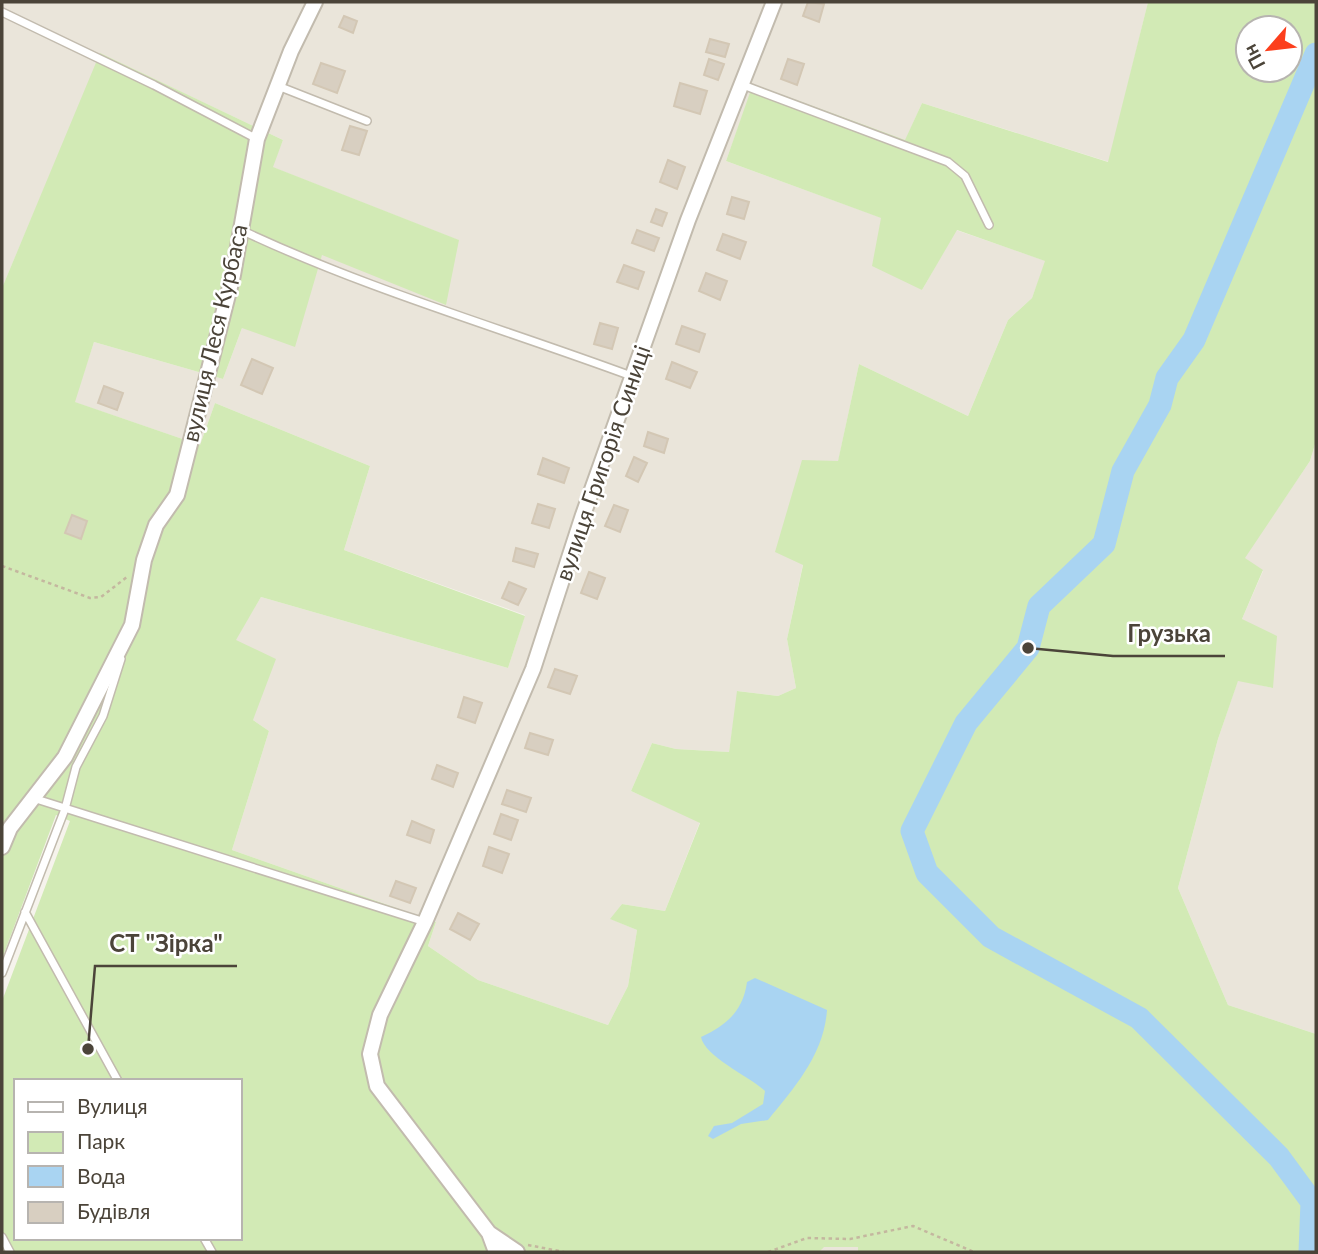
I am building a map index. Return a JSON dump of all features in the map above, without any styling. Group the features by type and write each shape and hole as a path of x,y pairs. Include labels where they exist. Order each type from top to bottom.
{"street":[{"name":"вулиця Леся Курбаса","path":"2,847 10,828 65,757 132,625 144,560 156,525 177,495 233,275 246,187 257,139 277,86 315,2"},
{"name":"вулиця Григорія Синиці","path":"489,1233 377,1086 370,1054 380,1015 425,922 533,669 583,515 688,220 774,2"},
{"path":"489,1233 496,1252"},
{"path":"489,1233 517,1252"}],"lane":[{"path":"2,12 154,85 257,139"},
{"path":"743,85 948,162 965,176 989,225"},
{"path":"277,86 367,121"},
{"path":"241,230 289,252 444,313 634,377"},
{"path":"2,973 65,809 76,767 103,716 132,625"},
{"path":"33,798 425,922"},
{"path":"25,912 117,1079"},
{"path":"2,1237 10,1252"}],"path":[{"path":"2,566 90,598 101,597 144,560"},
{"path":"768,1252 807,1238 850,1239 914,1226 974,1252"}],"shaded area":[{"path":"2,2 1148,2 1109,162 922,103 905,141 754,84 726,161 882,218 922,290 956,230 1046,261 1032,298 1008,320 968,416 859,364 838,462 803,564 787,639 796,688 778,696 738,691 729,752 676,749 652,743 631,791 700,822 665,911 622,904 611,919 637,930 628,986 608,1025 478,980 428,946 436,922 232,850 269,731 253,720 235,640 261,597 508,668 525,615 344,550 370,466 215,403 200,445 74,402 94,342 223,379 242,328 322,255 458,240 272,167 283,140 101,54 2,288"},
{"path":"1316,441 1316,1034 1228,1005 1178,888 1218,739 1238,680 1273,688 1242,619 1263,571 1244,558 1310,461"},
{"path":"823,1247 858,1247 858,1252 819,1252"}],"green space":[{"path":"1148,2 1316,2 1316,441 1310,461 1245,558 1263,570 1242,619 1277,636 1273,688 1238,681 1218,739 1178,888 1228,1005 1316,1034 1316,1252 858,1252 858,1247 824,1247 819,1252 2,1252 2,1001 70,821 56,815 2,959 2,288 100,53 283,140 273,167 459,240 446,305 322,255 295,347 242,328 223,379 94,342 75,402 200,445 215,403 370,466 344,550 525,616 508,668 261,597 236,640 276,659 253,720 269,731 232,850 436,922 428,946 478,980 608,1025 628,986 637,930 610,919 622,904 665,911 700,823 631,791 652,743 676,749 729,752 737,691 778,696 796,688 787,639 803,565 775,552 802,460 838,461 859,364 968,416 1008,320 1032,298 1045,261 957,230 922,290 872,266 881,218 726,161 753,84 905,140 922,103 1108,162"}],"water":[{"path":"755,978 827,1010 825,1026 806,1069 768,1120 741,1124 713,1139 708,1136 714,1126 732,1123 763,1104 765,1091 710,1052 701,1037 732,1016 742,1001 747,982"}],"building":[{"path":"808,2 824,4 819,22 803,16"},
{"path":"344,16 357,21 353,33 339,27"},
{"path":"710,39 729,44 725,57 706,52"},
{"path":"709,59 724,64 718,80 704,75"},
{"path":"788,59 804,64 797,85 781,79"},
{"path":"321,63 345,71 337,93 313,84"},
{"path":"680,83 707,91 700,114 674,106"},
{"path":"350,126 367,131 359,155 342,150"},
{"path":"668,160 685,167 677,189 660,182"},
{"path":"732,197 749,202 744,219 727,214"},
{"path":"656,209 667,213 662,226 651,222"},
{"path":"637,230 659,238 654,251 632,243"},
{"path":"723,234 746,242 740,259 717,250"},
{"path":"624,265 644,272 638,289 617,282"},
{"path":"706,273 727,281 720,300 699,291"},
{"path":"600,323 618,328 612,349 594,344"},
{"path":"682,326 705,334 699,352 676,344"},
{"path":"252,359 273,368 262,394 241,385"},
{"path":"672,362 697,372 690,388 666,379"},
{"path":"104,386 123,393 117,410 98,403"},
{"path":"648,432 668,439 664,453 644,446"},
{"path":"634,457 647,463 638,482 626,476"},
{"path":"543,458 569,468 564,483 538,474"},
{"path":"538,504 555,509 549,528 532,523"},
{"path":"614,505 628,510 620,532 605,526"},
{"path":"72,515 87,521 81,539 65,533"},
{"path":"516,548 538,554 534,567 513,561"},
{"path":"589,572 605,578 597,599 581,593"},
{"path":"509,582 526,589 518,605 502,598"},
{"path":"555,669 577,676 570,694 548,687"},
{"path":"464,697 482,703 475,723 458,717"},
{"path":"530,733 553,740 548,755 525,748"},
{"path":"437,765 458,773 453,787 432,779"},
{"path":"507,790 531,798 526,812 502,804"},
{"path":"501,814 518,820 511,840 494,834"},
{"path":"412,821 434,830 430,843 407,835"},
{"path":"489,847 509,854 502,873 483,866"},
{"path":"396,881 416,888 410,903 390,896"},
{"path":"458,913 479,924 470,940 450,929"}],"waterway":[{"path":"1310,1252 1312,1202 1279,1157 1139,1018 991,937 927,873 912,831 966,723 1028,648 1039,606 1104,544 1123,471 1160,405 1167,378 1194,340 1316,54"}],"place":[{"name":"Грузька","path":"1028,648"},
{"name":"СТ \"Зірка\"","path":"88,1049"}]}
